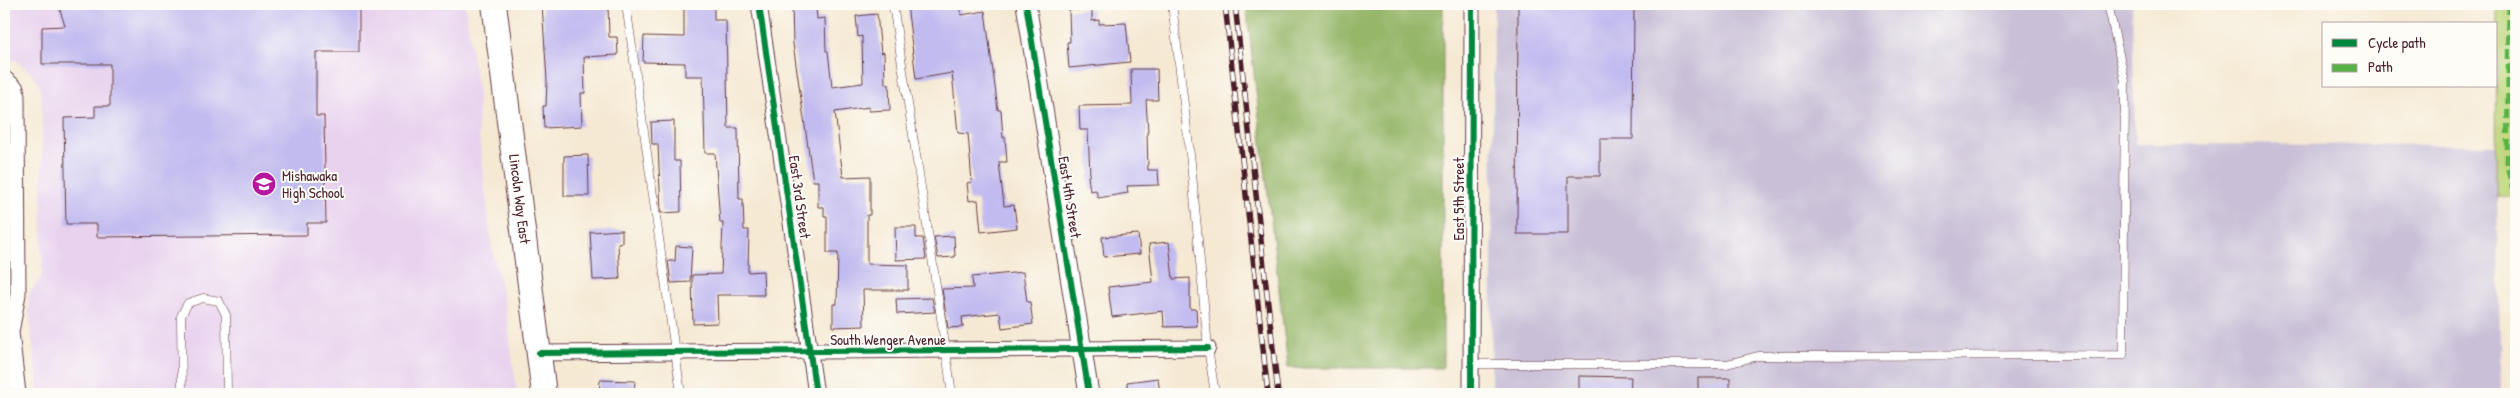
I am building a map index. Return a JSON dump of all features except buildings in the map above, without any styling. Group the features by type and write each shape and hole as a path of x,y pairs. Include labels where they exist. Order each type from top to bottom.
{"main road":[{"name":"Lincoln Way East","path":"494,4 544,394"}],"street":[{"name":"East 3rd Street","path":"759,4 816,394"},
{"name":"East 4th Street","path":"1026,4 1090,394"},
{"name":"East 5th Street","path":"1471,394 1472,4"},
{"path":"6,79 16,88 17,96 11,200 18,294 9,317 18,394"},
{"name":"South Wenger Avenue","path":"538,353 1208,348"}],"lane":[{"path":"626,4 681,394"},
{"path":"893,4 936,294 948,351 952,394"},
{"path":"1172,4 1191,163 1208,348 1215,394"},
{"path":"1471,364 1727,364 1758,356 2123,355 2125,81 2108,4"},
{"path":"182,394 181,316 188,303 203,298 219,301 226,315 227,394"}],"shaded area":[{"name":"Mishawaka High School","path":"4,4 465,4 478,95 478,128 492,247 506,310 517,394 39,394 28,306 29,294 42,276 42,107 40,87 34,76 17,61 4,57"},
{"path":"1494,4 2132,4 2135,144 2496,145 2501,394 1491,394"}],"green space":[{"path":"1246,4 1443,4 1443,368 1288,368"},
{"path":"2497,4 2516,4 2516,197 2496,197"}],"water":[{"path":"2516,139 2516,174 2512,157"}],"railway":[{"path":"1225,4 1268,394"},
{"path":"1235,4 1278,394"}],"marked path":[{"path":"2509,4 2507,166 2512,186 2516,188"}],"cycle path":[{"path":"759,4 816,394"},
{"path":"1026,4 1089,394"},
{"path":"1471,394 1472,4"},
{"path":"539,353 1208,348"}],"place":[{"name":"Mishawaka High School","path":"264,184"}]}
